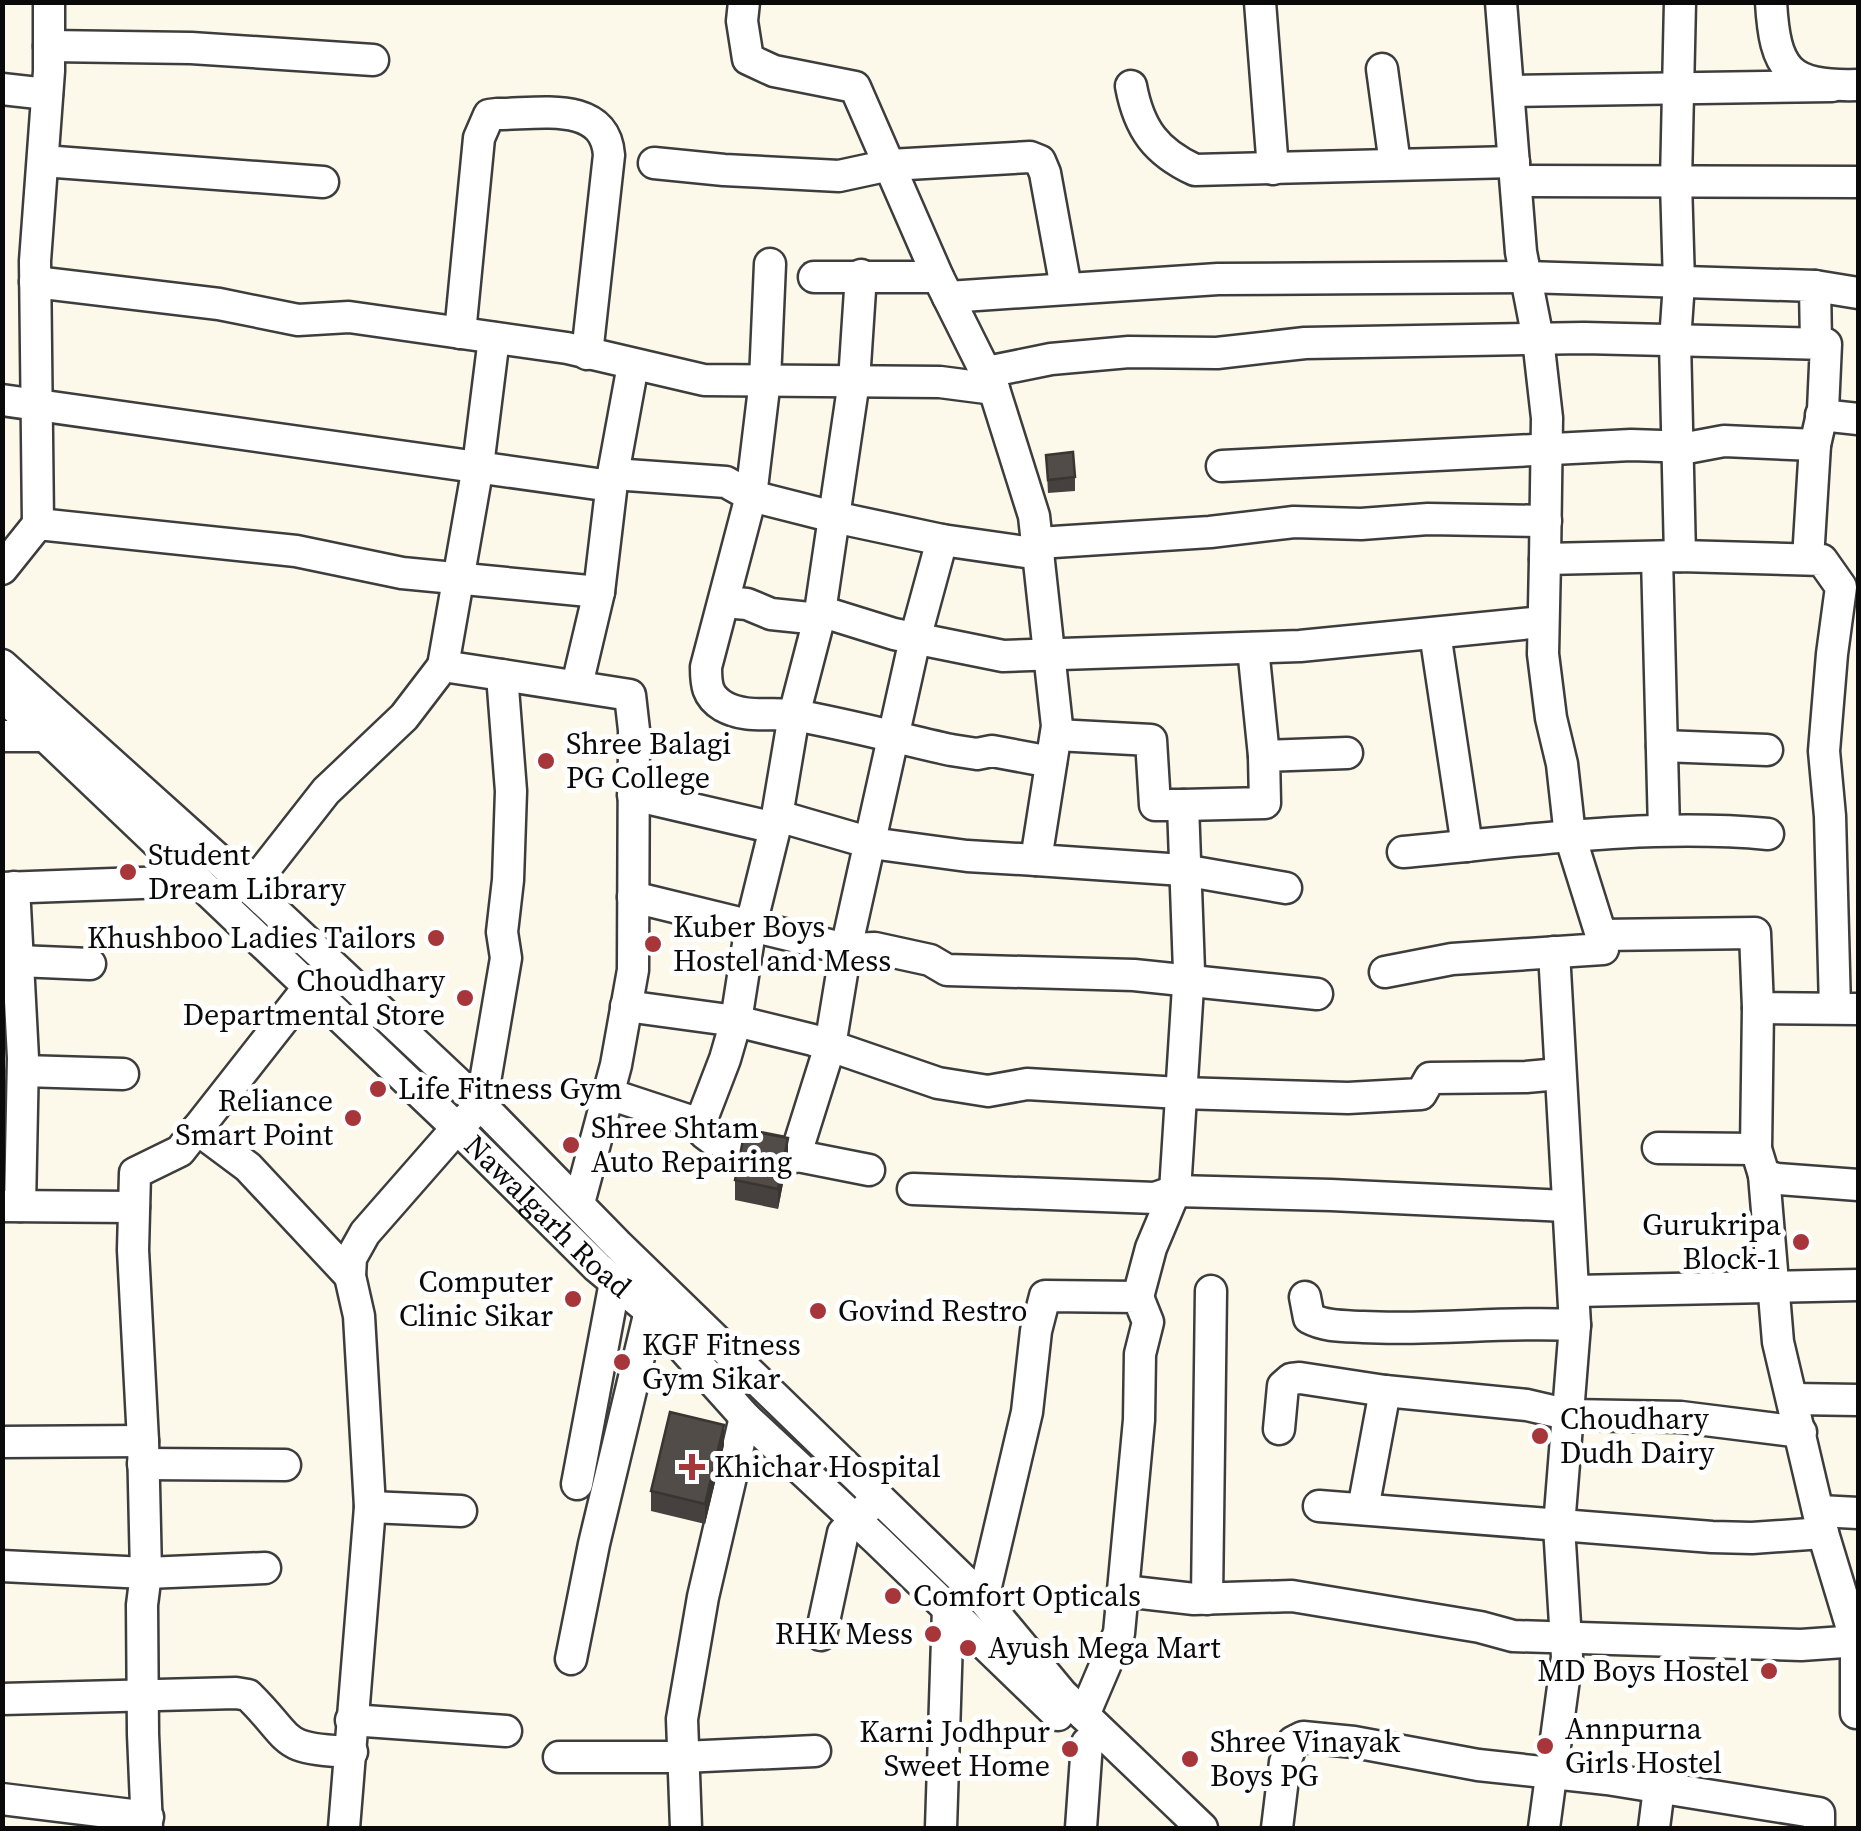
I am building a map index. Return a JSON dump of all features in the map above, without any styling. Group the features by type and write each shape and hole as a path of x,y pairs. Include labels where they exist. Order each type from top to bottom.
{"street":[{"path":"2,569 38,524 35,282 50,2"},
{"path":"744,2 742,22 748,59 774,71 855,87 944,288 990,380 1034,516 1051,657 1053,748 1036,860"},
{"path":"1260,2 1273,169"},
{"path":"1385,972 1452,959 1604,949 1570,836 1562,764 1547,686 1542,622 1547,418 1526,277 1501,2"},
{"path":"1664,830 1662,746 1676,446 1680,2"},
{"path":"1771,2 1773,42 1782,64 1804,78 1845,85"},
{"path":"49,46 191,48 373,60"},
{"path":"1382,69 1396,164"},
{"path":"1510,91 1845,85"},
{"path":"1131,86 1136,112 1155,144 1172,159 1195,170 1396,164 1676,182 1858,182"},
{"path":"2,89 48,94"},
{"path":"460,333 479,138 484,124 489,115 498,114 576,115 596,122 608,136 609,155 587,354"},
{"path":"654,163 839,176 890,165 1017,156 1040,161 1066,288"},
{"path":"42,161 323,182"},
{"path":"770,264 765,380 751,496 730,564 706,667 710,696 726,708 758,717 794,715 964,752 1151,740 1155,805 1266,803 1253,648"},
{"path":"861,275 854,381 820,615 794,715 777,822 752,925 736,1021 726,1059 700,1124 712,1139 869,1170"},
{"path":"814,277 861,275 944,288 1066,288 1218,279 1526,277 1815,286 1858,293"},
{"path":"35,282 219,304 298,320 349,316 587,354 704,380 990,380 1051,358 1129,352 1217,353 1305,344 1538,339 1826,344 1808,559"},
{"path":"1815,286 1816,344"},
{"path":"250,888 326,792 404,717 443,666 478,466 494,338"},
{"path":"577,685 599,592 612,480 632,365"},
{"path":"2,400 478,466 612,480 726,482 751,496 834,517 942,540 1039,549 1294,522 1362,524 1428,518 1546,521"},
{"path":"1222,466 1676,446 1818,430 1858,419"},
{"path":"38,524 296,551 402,574 599,592"},
{"path":"795,1156 830,1046 846,949 915,639 942,540"},
{"path":"1545,559 1668,556 1822,560 1850,587 1824,751 1844,815 1847,1008 1758,1008"},
{"path":"724,602 747,604 771,614 820,615 1003,656 1253,648 1542,622"},
{"path":"1435,632 1467,846"},
{"path":"2,665 250,888 481,1105 983,1599 1062,1694 1085,1729 1202,1828"},
{"path":"443,666 630,695 633,970 609,1094 579,1203"},
{"path":"344,1828 370,1507 359,1316 350,1276 354,1249 365,1233 456,1128 481,1105 506,958 502,932 511,791 502,675"},
{"name":"Nawalgarh Road","path":"2,695 615,1282 650,1311 744,1417 948,1608 1085,1729 1175,1828"},
{"path":"2,736 46,736"},
{"path":"1662,746 1767,750"},
{"path":"1264,756 1347,753"},
{"path":"634,795 871,843 966,856 1183,870 1286,888"},
{"path":"1081,1828 1085,1729 1119,1634 1124,1591 1140,1420 1140,1354 1148,1322 1138,1297 1151,1248 1175,1191 1188,980 1183,805"},
{"path":"1403,852 1664,830 1768,834"},
{"path":"134,1207 11,1206 16,1063 8,888 196,881"},
{"path":"633,897 846,949 875,948 930,960 947,970 1134,974 1317,994"},
{"path":"1601,935 1755,933 1760,1162 1778,1342 1821,1522 1857,1642 1856,1713"},
{"path":"1544,1828 1567,1656 1559,1526 1575,1325 1554,952"},
{"path":"12,954 90,964"},
{"path":"2,1799 148,1822 144,1803 143,1452 133,1250 136,1173 180,1150 308,988"},
{"path":"626,1006 736,1021 830,1046 938,1083 988,1091 1027,1084 1180,1094 1348,1098 1420,1094 1430,1078 1559,1074"},
{"path":"16,1063 122,1074"},
{"path":"609,1094 700,1124"},
{"path":"197,1129 248,1167 350,1276"},
{"path":"1658,1148 1760,1162 1776,1180 1858,1184"},
{"path":"913,1189 1155,1198 1175,1191 1332,1195 1566,1206"},
{"path":"577,1484 615,1282"},
{"path":"1574,1291 1858,1285"},
{"path":"1206,1598 1211,1291"},
{"path":"983,1599 1027,1412 1036,1331 1045,1296 1138,1297"},
{"path":"1305,1297 1309,1318 1329,1325 1410,1330 1534,1322 1575,1325"},
{"path":"571,1659 594,1544 650,1311"},
{"path":"1279,1429 1283,1386 1291,1379 1466,1397 1570,1415 1681,1417 1801,1432"},
{"path":"1364,1509 1385,1391"},
{"path":"1793,1399 1858,1400"},
{"path":"686,1828 682,1720 704,1597 744,1417"},
{"path":"2,1442 285,1466"},
{"path":"821,1635 843,1533 878,1498"},
{"path":"1318,1506 1752,1538 1858,1513"},
{"path":"370,1507 460,1511"},
{"path":"2,1566 146,1573 265,1568"},
{"path":"1124,1591 1206,1598 1292,1596 1513,1636 1564,1640 1801,1646 1857,1642"},
{"path":"941,1828 948,1608"},
{"path":"2,1698 145,1693 248,1695 292,1743 309,1750 352,1752"},
{"path":"351,1720 506,1731"},
{"path":"1277,1828 1285,1762 1293,1742 1304,1736 1819,1813 1819,1828"},
{"path":"559,1757 815,1751"},
{"path":"1654,1828 1659,1788"}],"building":[{"path":"1073,452 1075,477 1048,480 1046,455"},
{"path":"745,1130 788,1138 778,1189 735,1180"},
{"path":"670,1412 724,1425 705,1504 651,1491"}],"place":[{"name":"Shree Balagi PG College","path":"546,761"},
{"name":"Student Dream Library","path":"128,872"},
{"name":"Khushboo Ladies Tailors","path":"436,938"},
{"name":"Kuber Boys Hostel and Mess","path":"653,944"},
{"name":"Choudhary Departmental Store","path":"465,998"},
{"name":"Life Fitness Gym","path":"378,1089"},
{"name":"Reliance Smart Point","path":"353,1118"},
{"name":"Shree Shtam Auto Repairing","path":"571,1145"},
{"name":"Gurukripa Block-1","path":"1801,1242"},
{"name":"Computer Clinic Sikar","path":"573,1299"},
{"name":"Govind Restro","path":"818,1311"},
{"name":"KGF Fitness Gym Sikar","path":"622,1362"},
{"name":"Choudhary Dudh Dairy","path":"1540,1436"},
{"name":"Khichar Hospital","path":"692,1467"},
{"name":"Comfort Opticals","path":"893,1596"},
{"name":"RHK Mess","path":"933,1634"},
{"name":"Ayush Mega Mart","path":"968,1648"},
{"name":"MD Boys Hostel","path":"1769,1671"},
{"name":"Annpurna Girls Hostel","path":"1545,1746"},
{"name":"Karni Jodhpur Sweet Home","path":"1070,1749"},
{"name":"Shree Vinayak Boys PG","path":"1190,1759"}]}
